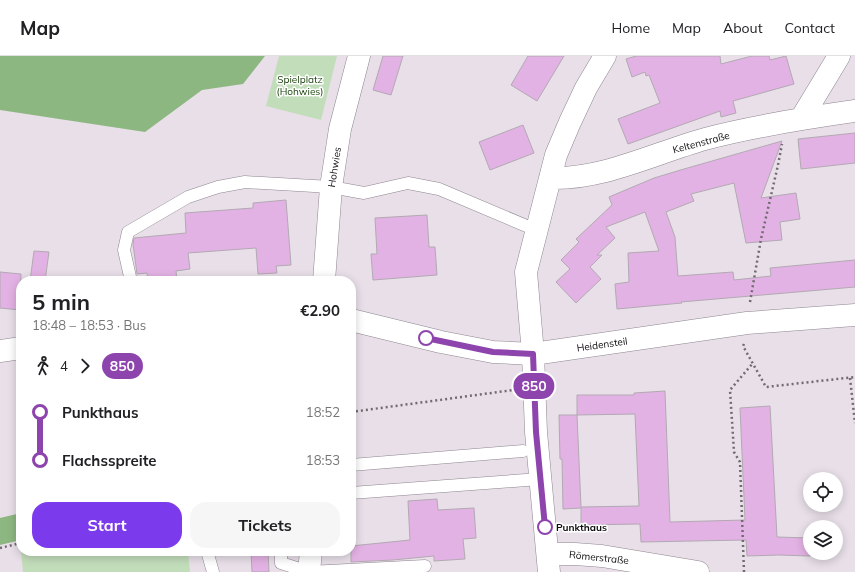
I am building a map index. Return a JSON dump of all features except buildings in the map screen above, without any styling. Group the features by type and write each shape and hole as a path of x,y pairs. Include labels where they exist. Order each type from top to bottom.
{"street":[{"name":"Hohwies","path":"324,276 331,187 340,129 359,56"},
{"path":"549,563 536,432 533,354 526,272 556,155 586,88 605,56"},
{"path":"800,119 839,56"},
{"name":"Keltenstraße","path":"550,178 580,176 618,167 706,139 800,119 855,111"},
{"name":"Heidensteil","path":"356,321 441,342 493,352 533,354 747,323 855,314"},
{"path":"0,351 16,349"},
{"name":"Römerstraße","path":"549,563 575,554 602,556 698,572"},
{"path":"309,572 311,556"}],"lane":[{"path":"129,276 124,250 128,232 188,197 218,187 246,182 331,187 364,193 408,183 439,189 536,230"},
{"path":"356,465 523,451"},
{"path":"356,493 540,480"},
{"path":"208,556 212,572"},
{"path":"281,556 281,563 309,572 425,566"}],"path":[{"path":"778,165 761,239 743,346 766,386 855,377"},
{"path":"744,572 740,462 734,452 730,390 753,363"},
{"path":"850,378 855,423"},
{"path":"356,411 534,388"},
{"path":"0,548 16,544"}],"green space":[{"path":"0,56 265,56 243,84 202,90 145,132 0,110"},
{"name":"Spielplatz (Hohwies)","path":"279,56 337,56 321,120 266,106"},
{"path":"16,514 16,541 0,545 0,518"},
{"path":"21,556 188,556 190,572 23,572"}],"bus line":[{"name":"850","path":"426,338 493,352 533,354 536,432 545,527"}],"place":[{"name":"Punkthaus","path":"545,527"}]}
